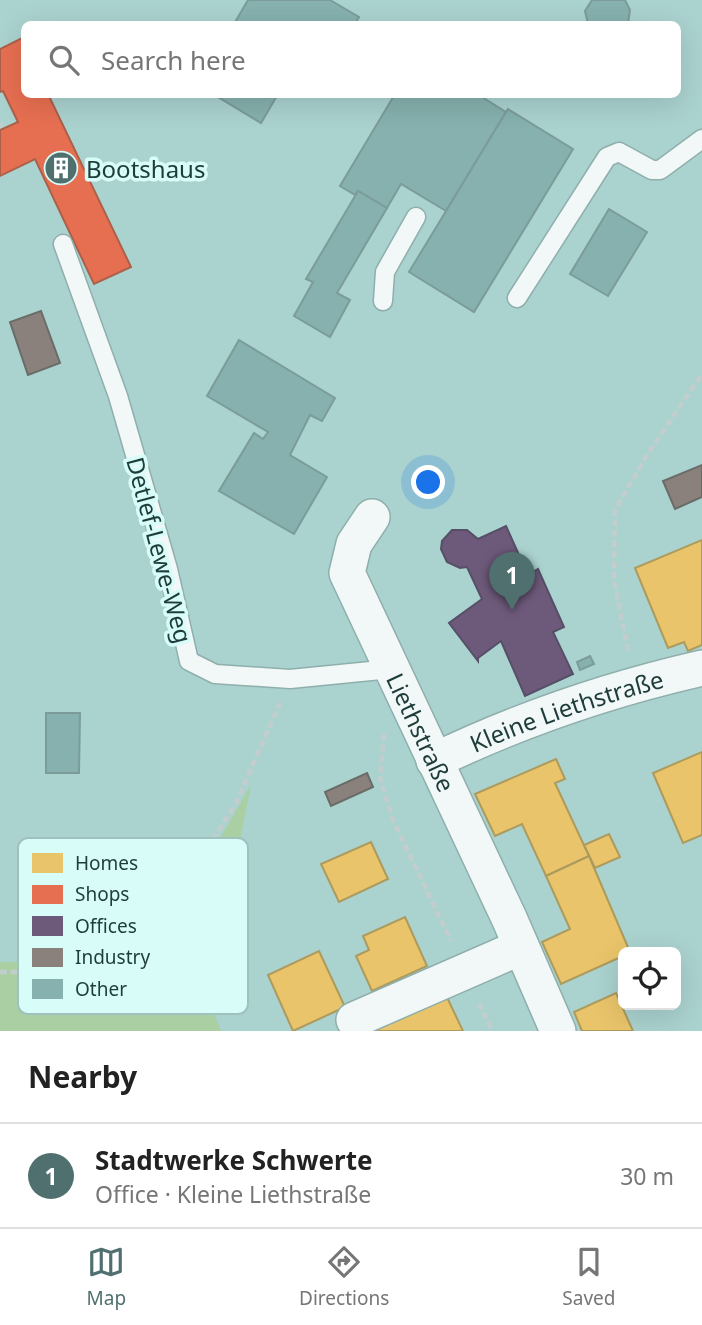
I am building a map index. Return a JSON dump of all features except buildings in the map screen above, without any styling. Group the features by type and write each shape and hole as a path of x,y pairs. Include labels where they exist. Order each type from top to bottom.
{"street":[{"name":"Liethstraße","path":"372,517 354,544 347,573 409,709 446,756 521,947 558,1031"},
{"name":"Kleine Liethstraße","path":"446,756 547,713 639,682 702,668"},
{"path":"354,1020 521,947"}],"lane":[{"path":"517,298 607,157 619,152 652,170 660,170 702,139"},
{"path":"383,300 385,272 416,218"},
{"name":"Detlef-Lewe-Weg","path":"63,244 118,396 168,569 189,661 215,674 290,679 391,669"}],"path":[{"path":"639,682 629,653 614,580 615,510 649,452 702,374"},
{"path":"214,838 236,803 290,679"},
{"path":"409,709 384,732 380,779 393,820 492,1031"},
{"path":"0,972 18,972"}],"green space":[{"path":"251,785 240,838 220,838"},
{"path":"0,962 18,962 18,1014 214,1014 221,1031 0,1031"}],"place":[{"name":"Bootshaus","path":"61,168"},
{"name":"Stadtwerke Schwerte","path":"512,610"}]}
